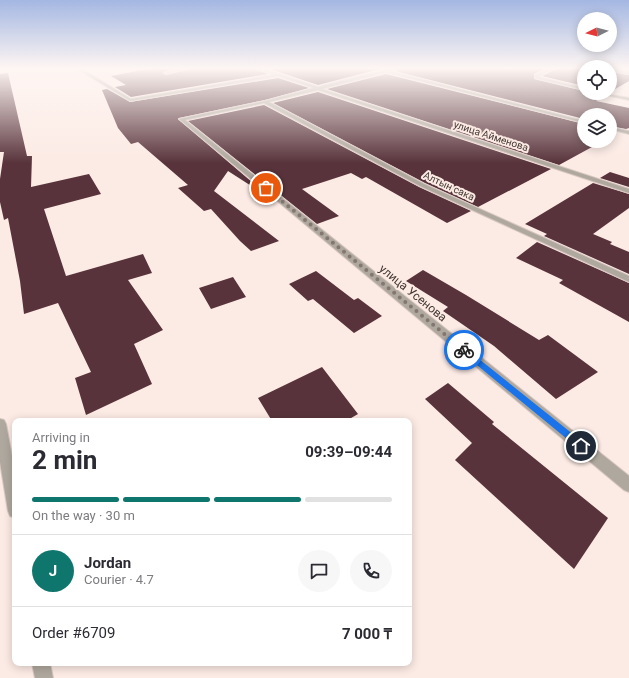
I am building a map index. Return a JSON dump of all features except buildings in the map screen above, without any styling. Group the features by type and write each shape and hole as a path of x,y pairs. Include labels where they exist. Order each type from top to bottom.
{"street":[{"path":"265,102 275,100"},
{"name":"улица Айменова","path":"351,100 629,191"},
{"path":"495,100 577,120"},
{"name":"улица Усенова","path":"265,102 181,119 629,485"},
{"name":"Алтын сака","path":"265,102 422,185 629,279"},
{"path":"617,130 629,133"},
{"path":"0,424 12,494"},
{"path":"42,666 44,678"}],"way so far":[{"path":"266,188 464,350"}],"route":[{"path":"464,350 581,446"}]}
